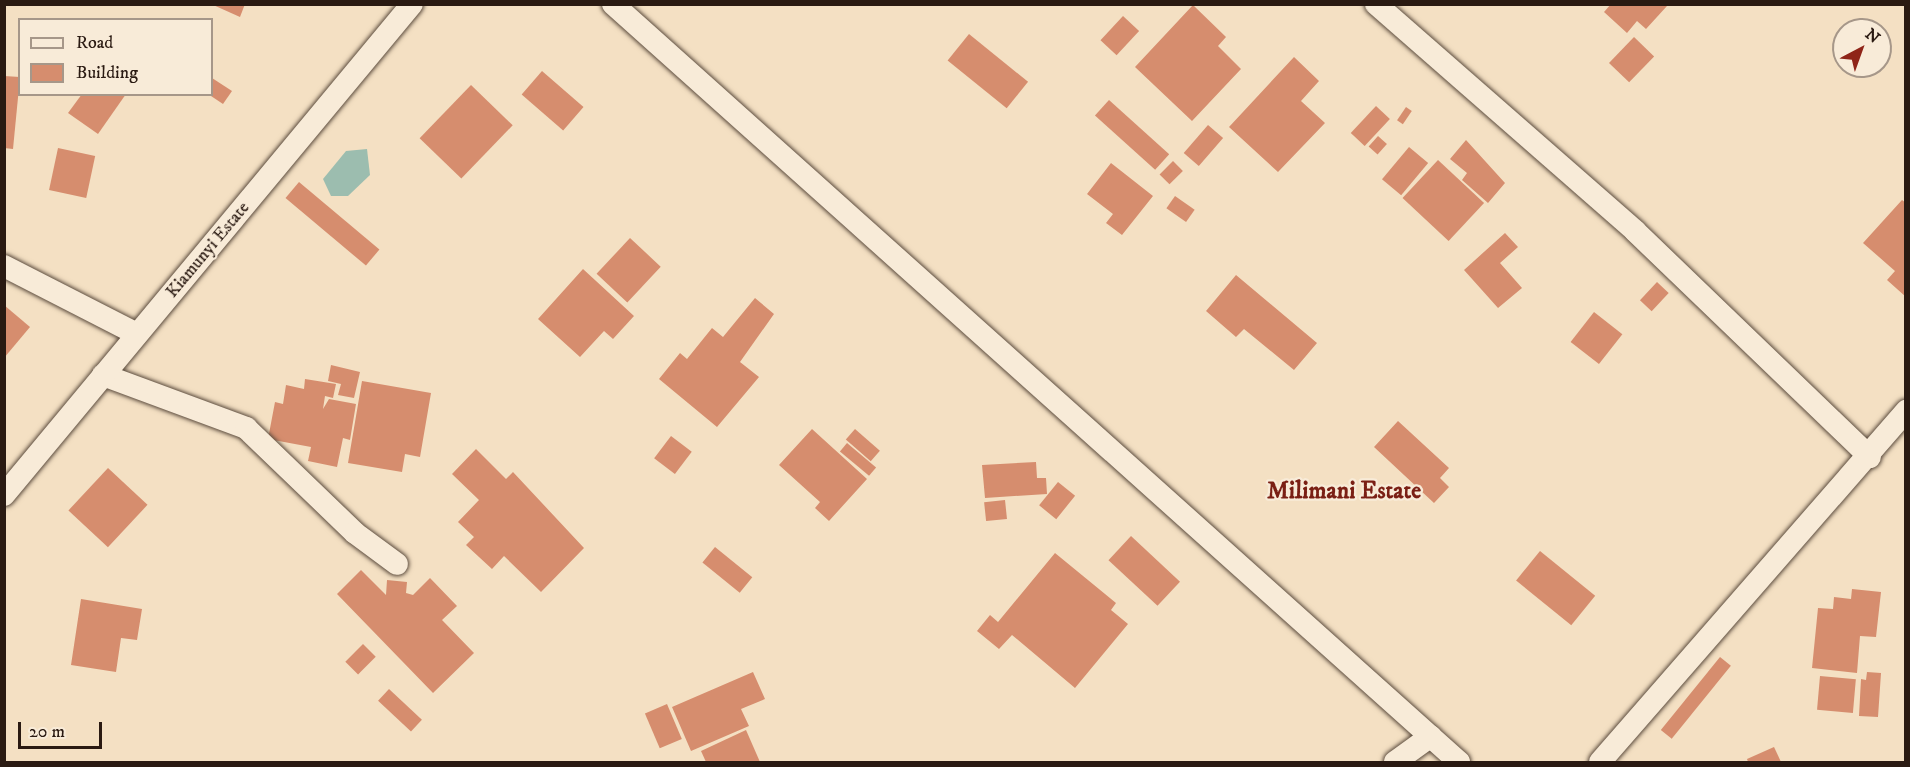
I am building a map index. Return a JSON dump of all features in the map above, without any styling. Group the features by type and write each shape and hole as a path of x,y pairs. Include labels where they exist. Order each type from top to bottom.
{"street":[{"name":"Kiamunyi Estate","path":"4,495 412,4"},
{"path":"612,4 1459,762"},
{"path":"1376,4 1635,231 1870,457"},
{"path":"4,266 137,334"},
{"path":"103,375 246,428 355,533 397,564"},
{"path":"1600,762 1870,457 1905,411"},
{"path":"1395,762 1431,736"}],"shaded area":[{"path":"367,149 370,175 348,196 331,196 323,179 346,151"}],"building":[{"path":"211,4 245,4 240,17"},
{"path":"1611,4 1666,4 1667,6 1646,29 1637,21 1627,33 1604,12"},
{"path":"1193,5 1226,37 1218,46 1241,69 1192,121 1135,67"},
{"path":"1123,16 1139,31 1117,55 1100,40"},
{"path":"969,34 1028,82 1007,108 948,60"},
{"path":"1634,37 1654,56 1629,82 1609,63"},
{"path":"1294,57 1319,81 1301,101 1325,123 1278,172 1229,127"},
{"path":"542,71 584,107 563,130 522,94"},
{"path":"4,76 18,77 13,149 4,148"},
{"path":"213,79 232,91 223,104 211,96 213,96"},
{"path":"471,85 513,125 461,179 420,138"},
{"path":"81,96 125,96 98,134 68,113"},
{"path":"1109,100 1169,154 1155,170 1095,116"},
{"path":"1376,106 1390,119 1365,146 1351,133"},
{"path":"1406,107 1412,111 1403,124 1397,120"},
{"path":"1208,125 1223,138 1199,166 1184,153"},
{"path":"1378,136 1387,144 1378,154 1369,146"},
{"path":"1466,140 1505,183 1488,203 1462,180 1467,173 1450,159"},
{"path":"1409,147 1428,163 1401,195 1382,179"},
{"path":"58,148 95,156 86,198 49,190"},
{"path":"1438,160 1484,203 1449,241 1403,198"},
{"path":"1173,161 1183,171 1169,184 1160,174"},
{"path":"1111,163 1153,196 1122,235 1106,223 1113,214 1087,194"},
{"path":"299,182 379,249 366,266 286,198"},
{"path":"1175,196 1195,210 1186,222 1166,208"},
{"path":"1902,200 1906,203 1906,297 1887,280 1895,271 1863,243"},
{"path":"1505,233 1518,247 1500,263 1522,288 1498,308 1464,270"},
{"path":"630,238 661,267 627,302 597,274"},
{"path":"583,269 634,316 613,339 604,331 580,357 538,319"},
{"path":"1236,275 1317,343 1294,370 1244,329 1236,337 1206,311"},
{"path":"1657,282 1669,293 1652,311 1640,300"},
{"path":"755,298 774,314 740,362 759,377 717,427 659,379 680,353 687,359 712,328 723,337"},
{"path":"4,305 30,327 4,358"},
{"path":"1594,312 1622,334 1599,364 1571,342"},
{"path":"331,365 360,372 354,398 338,395 341,384 328,381"},
{"path":"305,379 336,384 333,398 325,396 323,409 329,399 356,404 350,440 343,438 337,467 308,461 311,447 268,439 275,402 283,404 286,385 304,389"},
{"path":"362,381 431,393 420,457 405,454 402,472 348,463"},
{"path":"1398,421 1449,468 1440,478 1449,487 1434,503 1374,447"},
{"path":"812,429 867,479 829,521 815,508 820,502 779,465"},
{"path":"855,429 880,451 871,461 846,440"},
{"path":"671,436 692,452 675,474 654,458"},
{"path":"847,443 876,467 869,476 840,451"},
{"path":"476,449 506,479 513,472 584,548 541,592 504,556 492,569 466,545 474,537 458,522 479,500 452,474"},
{"path":"1036,462 1037,478 1046,478 1047,494 985,498 982,465"},
{"path":"108,468 147,505 108,547 68,510"},
{"path":"1058,482 1075,496 1056,519 1039,505"},
{"path":"1005,500 1007,519 986,521 984,502"},
{"path":"1131,536 1180,582 1157,606 1108,560"},
{"path":"715,547 752,577 740,593 702,563"},
{"path":"1540,551 1595,596 1571,625 1516,581"},
{"path":"1055,553 1116,603 1111,610 1128,624 1075,688 1012,635 999,649 977,631 990,615 998,622"},
{"path":"361,570 386,595 387,580 407,582 406,593 413,595 430,578 457,606 442,620 474,653 433,693 337,594"},
{"path":"1852,589 1881,592 1876,637 1860,636 1857,673 1812,668 1818,608 1833,609 1834,597 1851,599"},
{"path":"81,599 142,609 137,640 121,638 116,672 71,665"},
{"path":"363,644 376,657 358,674 345,662"},
{"path":"1720,657 1731,666 1672,739 1661,730"},
{"path":"753,672 765,699 741,709 749,726 691,751 672,707"},
{"path":"1867,672 1881,673 1878,717 1859,716 1861,679 1866,680"},
{"path":"1820,676 1856,679 1853,713 1817,710"},
{"path":"389,689 422,720 411,731 378,701"},
{"path":"667,704 682,739 660,748 645,713"},
{"path":"746,730 760,762 706,762 701,751"},
{"path":"1774,747 1781,762 1748,762 1747,759"}],"district":[{"name":"Milimani Estate","path":"1344,492"}]}
